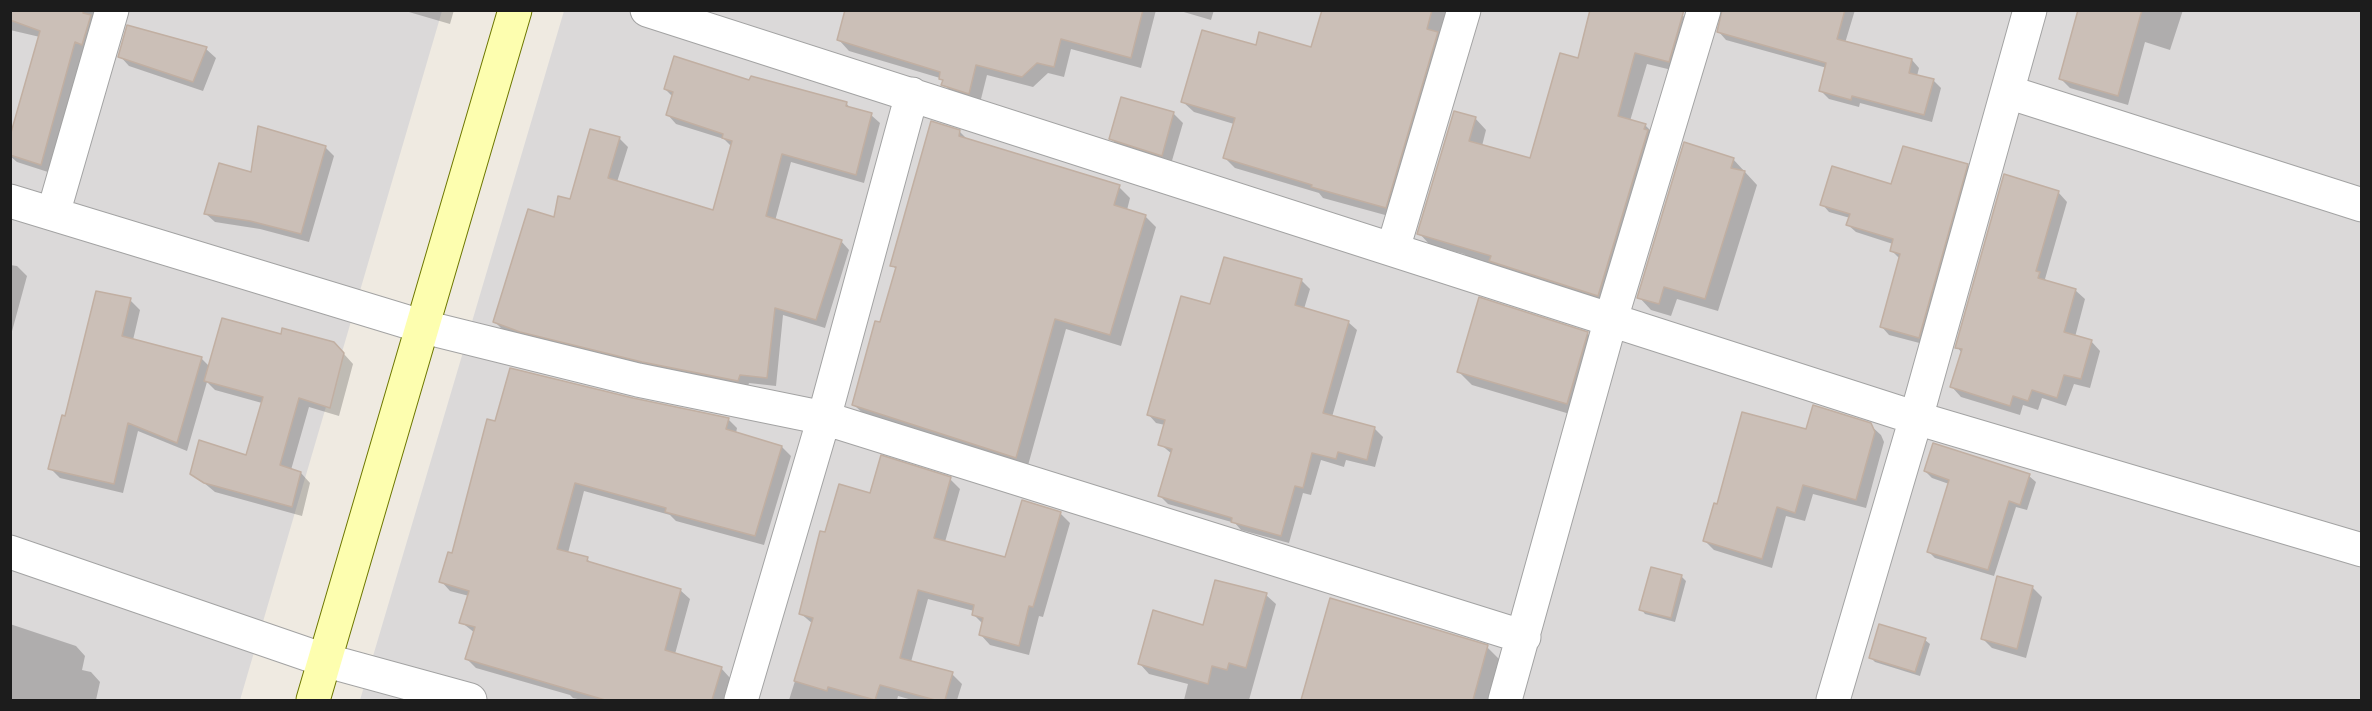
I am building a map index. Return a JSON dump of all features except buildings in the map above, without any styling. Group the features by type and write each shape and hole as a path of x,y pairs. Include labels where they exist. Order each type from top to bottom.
{"street":[{"path":"53,214 112,10"},
{"path":"313,700 515,10"},
{"path":"647,10 1916,418 2361,550"},
{"path":"1393,249 1464,10"},
{"path":"1505,700 1611,319 1704,10"},
{"path":"1833,700 1916,418 2030,10"},
{"path":"2008,92 2361,205"},
{"path":"741,700 824,418 912,94"},
{"path":"10,201 424,327 638,380 824,418 1524,637"},
{"path":"10,552 324,660 470,700"}],"shaded area":[{"path":"10,11 442,11 240,700 11,700"},
{"path":"564,11 2361,11 2361,700 360,700"}]}
